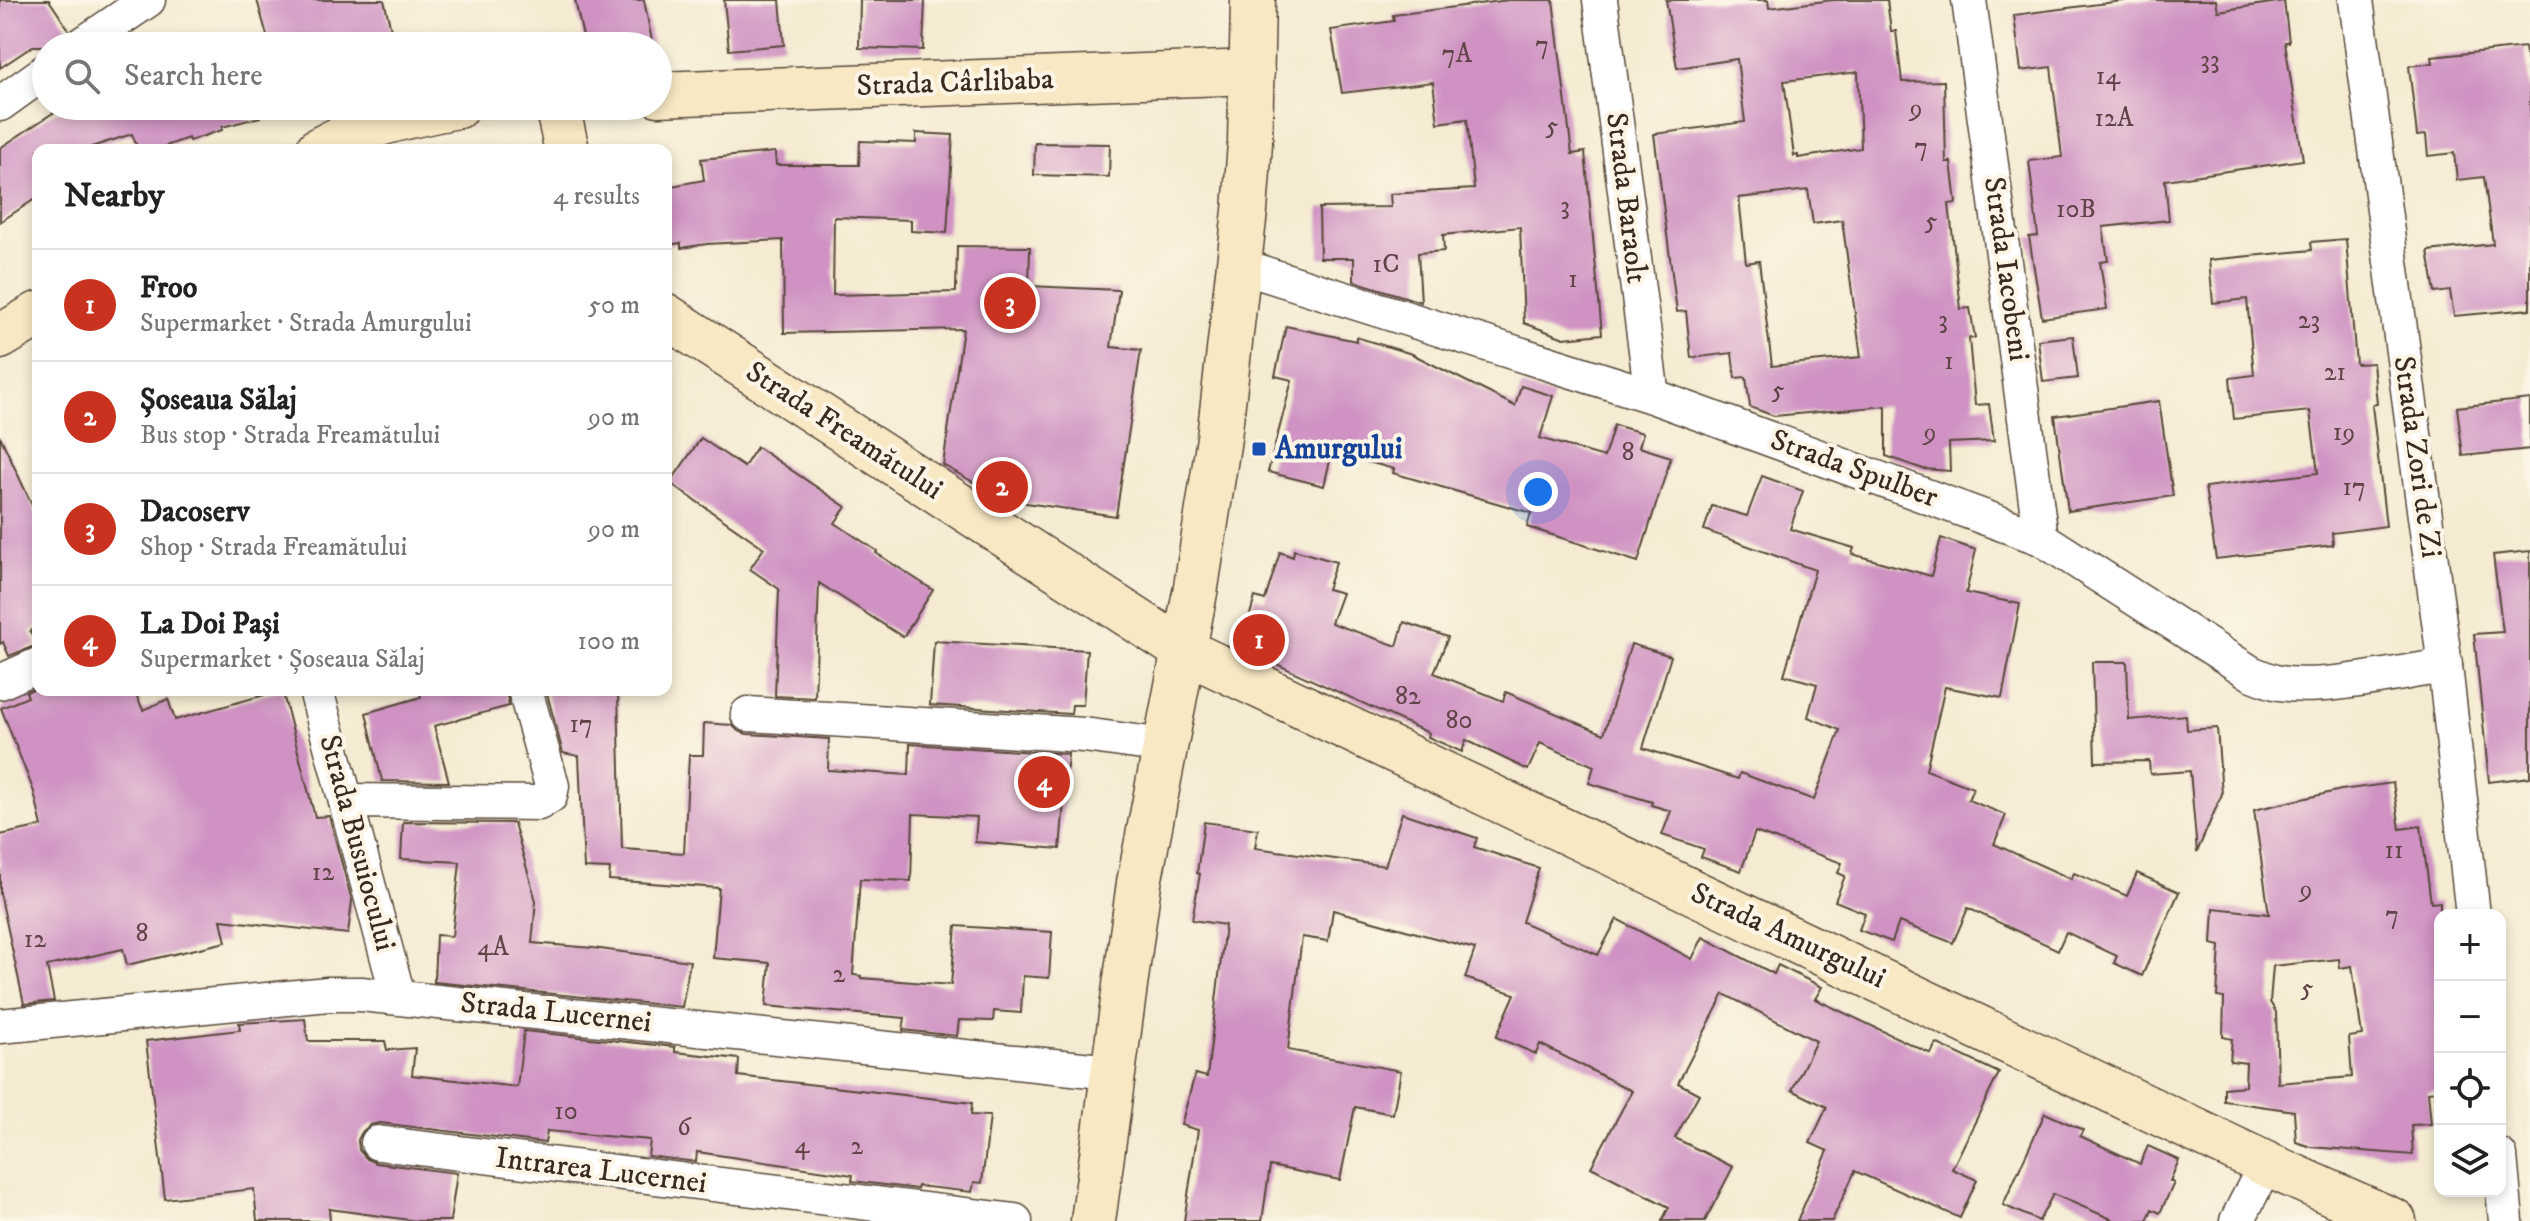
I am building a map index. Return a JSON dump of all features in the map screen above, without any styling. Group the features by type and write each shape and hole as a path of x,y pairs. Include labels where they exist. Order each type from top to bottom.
{"street":[{"path":"101,32 148,0"},
{"path":"1093,1221 1139,883 1196,587 1215,461 1240,266 1250,143 1253,0"},
{"name":"Strada Baraolt","path":"1600,0 1652,396"},
{"name":"Strada Iacobeni","path":"1969,0 2041,538"},
{"name":"Strada Zori de Zi","path":"2356,0 2445,666 2472,909"},
{"name":"Strada Cârlibaba","path":"672,93 1252,72"},
{"path":"0,104 32,81"},
{"path":"328,144 346,134 391,120"},
{"path":"560,120 566,144"},
{"name":"Strada Spulber","path":"1240,266 1652,396 2041,538 2251,673 2275,682 2300,685 2330,683 2445,666"},
{"path":"0,337 32,318"},
{"name":"Strada Freamătului","path":"672,320 1183,650"},
{"name":"Strada Amurgului","path":"1183,650 2266,1164 2394,1221"},
{"path":"0,682 32,668"},
{"name":"Strada Busuiocului","path":"318,696 398,996"},
{"path":"346,801 539,803 550,796 552,786 527,696"},
{"path":"748,714 1084,735 1165,746"},
{"name":"Strada Lucernei","path":"0,1026 328,994 398,996 1111,1072"},
{"name":"Intrarea Lucernei","path":"378,1143 1015,1221"},
{"path":"2237,1221 2266,1164"},
{"path":"2504,1197 2506,1221"}],"building":[{"path":"0,0 49,0 69,30 32,32 32,47 0,68"},
{"path":"257,0 384,0 392,32 266,32"},
{"path":"575,0 644,0 650,32 582,32"},
{"path":"724,0 780,0 784,45 729,50"},
{"path":"860,0 925,0 923,50 859,48"},
{"path":"1509,0 1553,0 1572,154 1585,152 1602,334 1564,338 1524,323 1520,227 1443,235 1444,251 1418,253 1421,302 1354,281 1354,258 1320,258 1319,208 1391,207 1390,194 1474,189 1467,119 1438,123 1433,82 1342,93 1331,30 1394,21 1393,15"},
{"path":"1666,0 1768,0 1769,8 1833,0 1887,0 1891,31 1896,31 1902,82 1944,81 1946,162 1951,162 1956,203 1949,204 1961,309 1970,308 1975,338 1969,338 1975,405 1989,404 1994,441 1949,443 1950,471 1923,469 1886,456 1886,406 1774,416 1750,407 1746,377 1735,378 1732,353 1691,358 1686,311 1677,312 1654,134 1745,122 1737,59 1677,68","holes":["1858,72 1861,148 1798,158 1798,155 1794,156 1784,81","1808,190 1813,224 1842,220 1861,357 1772,366 1759,261 1746,263 1739,198"]},
{"path":"2130,0 2216,0 2218,11 2284,1 2289,42 2285,42 2303,160 2165,180 2169,220 2103,227 2108,261 2100,262 2107,309 2042,318 2029,237 2038,236 2029,161 2062,157 2051,67 2021,71 2014,15"},
{"path":"2525,47 2530,91 2530,309 2454,316 2450,291 2435,293 2428,251 2493,244 2484,177 2457,180 2454,153 2428,156 2426,135 2417,136 2409,66 2433,63 2432,57"},
{"path":"42,120 249,120 172,144 136,144 132,134 101,144 32,144 32,201 0,222 0,148"},
{"path":"916,133 953,135 947,233 911,231 911,220 834,217 833,295 956,292 957,246 1030,247 1029,286 1119,290 1111,347 1141,350 1116,516 1005,500 943,465 963,329 784,333 783,240 681,248 681,243 672,244 672,186 704,180 701,159 775,152 776,165 859,165 860,141 916,143"},
{"path":"1035,143 1110,144 1109,177 1034,175"},
{"path":"2346,239 2356,364 2373,363 2377,404 2372,405 2386,526 2332,533 2333,545 2216,559 2205,487 2318,473 2310,411 2234,419 2230,378 2254,375 2247,299 2213,303 2209,260 2312,250 2311,242"},
{"path":"1286,326 1356,341 1356,337 1412,354 1515,406 1521,386 1553,396 1540,438 1604,457 1614,425 1643,433 1639,447 1671,457 1638,562 1527,527 1531,513 1332,452 1324,486 1268,472 1292,380 1275,376"},
{"path":"2073,336 2078,378 2043,382 2038,340"},
{"path":"2530,399 2530,449 2463,456 2457,407"},
{"path":"2159,401 2173,496 2068,511 2055,416"},
{"path":"0,436 32,505 32,647 9,656 3,642 0,644"},
{"path":"701,438 744,467 757,447 846,507 835,523 933,590 903,637 819,583 815,698 775,696 779,589 750,569 764,548 672,484"},
{"path":"1762,476 1803,491 1790,529 1854,548 1852,554 1931,576 1941,538 1976,550 1966,593 2020,604 2002,698 1945,687 1926,770 1973,788 1968,800 2006,815 1994,844 2071,879 2074,873 2127,896 2137,873 2179,892 2142,976 2114,963 2117,956 2066,932 2058,950 1968,908 1953,943 1899,922 1892,942 1859,930 1865,913 1835,901 1845,876 1838,873 1842,863 1755,832 1741,871 1701,857 1704,849 1662,835 1671,811 1589,783 1594,766 1540,743 1528,770 1466,740 1462,752 1428,737 1429,733 1250,652 1245,632 1255,597 1265,600 1280,552 1293,557 1294,550 1336,562 1327,589 1342,593 1331,623 1397,646 1404,622 1448,637 1434,673 1503,701 1506,692 1604,734 1631,644 1671,656 1643,748 1738,779 1740,773 1814,800 1840,730 1808,717 1817,684 1784,675 1815,570 1704,530 1712,506 1747,516"},
{"path":"2530,551 2530,777 2489,782 2474,634 2503,632 2493,555"},
{"path":"934,641 1087,650 1083,705 1072,705 1071,714 930,705"},
{"path":"2092,662 2127,662 2129,720 2186,715 2187,730 2217,728 2222,794 2197,852 2190,771 2150,774 2149,761 2095,762"},
{"path":"32,690 32,696 137,696 143,710 168,699 175,720 261,696 284,696 315,817 329,816 352,901 348,934 221,920 226,942 127,965 123,949 47,966 54,1001 24,1004 0,893 0,835 42,826 34,792 1,708 28,697 26,692"},
{"path":"507,696 509,706 434,726 449,782 382,781 366,713 421,697"},
{"path":"548,696 618,696 622,849 684,853 689,755 703,755 704,723 732,725 747,734 829,739 828,770 909,775 910,744 1068,754 1060,849 975,842 977,817 913,814 911,881 860,879 853,975 951,985 956,926 1052,932 1049,978 1023,976 1021,1013 994,1011 993,1021 959,1020 957,1036 903,1030 905,1018 766,1006 770,963 713,958 719,888 609,880 610,869 584,868 579,756 563,753"},
{"path":"2393,783 2400,829 2421,826 2431,903 2440,902 2440,909 2434,909 2434,1091 2428,1092 2431,1124 2411,1125 2413,1155 2311,1147 2296,1142 2294,1111 2224,1101 2224,1088 2245,1086 2246,1063 2230,1061 2232,1039 2223,1037 2224,998 2217,997 2220,946 2212,944 2214,908 2269,914 2254,810 2341,790","holes":["2339,959 2340,968 2352,966 2362,1035 2349,1037 2352,1077 2278,1083 2276,1012 2270,1002 2273,966"]},
{"path":"1402,813 1477,838 1474,847 1539,868 1522,922 1598,955 1617,919 1692,959 1703,937 1774,974 1778,965 1822,987 1815,999 1931,1054 1936,1043 1999,1073 1952,1169 1977,1180 1960,1218 1855,1171 1832,1221 1797,1221 1828,1151 1810,1143 1827,1107 1792,1090 1816,1041 1724,994 1678,1083 1699,1094 1675,1138 1733,1167 1705,1221 1662,1221 1669,1207 1591,1167 1632,1091 1540,1044 1536,1054 1496,1037 1515,994 1465,978 1475,949 1333,910 1328,941 1302,937 1288,1050 1401,1071 1393,1114 1355,1107 1340,1180 1270,1166 1262,1221 1184,1221 1198,1130 1181,1125 1195,1074 1207,1077 1225,925 1192,920 1204,822 1258,829 1255,848 1385,866"},
{"path":"403,822 514,823 536,901 532,943 690,961 682,1007 434,982 436,935 452,936 460,862 401,859"},
{"path":"305,1019 308,1041 385,1041 387,1050 415,1048 412,1075 517,1087 524,1031 675,1047 675,1052 739,1059 738,1076 972,1103 971,1115 990,1116 982,1183 974,1182 972,1192 918,1186 917,1189 852,1181 853,1175 697,1152 696,1162 648,1156 650,1140 547,1131 545,1143 380,1123 370,1125 358,1140 359,1150 367,1159 376,1163 457,1173 450,1221 417,1221 329,1209 330,1221 257,1221 254,1189 165,1199 146,1041 240,1030 239,1023"},
{"path":"2045,1113 2083,1130 2080,1136 2140,1164 2148,1146 2179,1160 2170,1181 2174,1183 2160,1213 2152,1209 2147,1221 2116,1221 2053,1194 2039,1221 2003,1205"}],"place":[{"name":"Dacoserv","path":"1010,303"},
{"name":"Amurgului","path":"1259,449"},
{"name":"Șoseaua Sălaj","path":"1002,487"},
{"name":"Froo","path":"1259,640"},
{"name":"La Doi Pași","path":"1044,782"}]}
